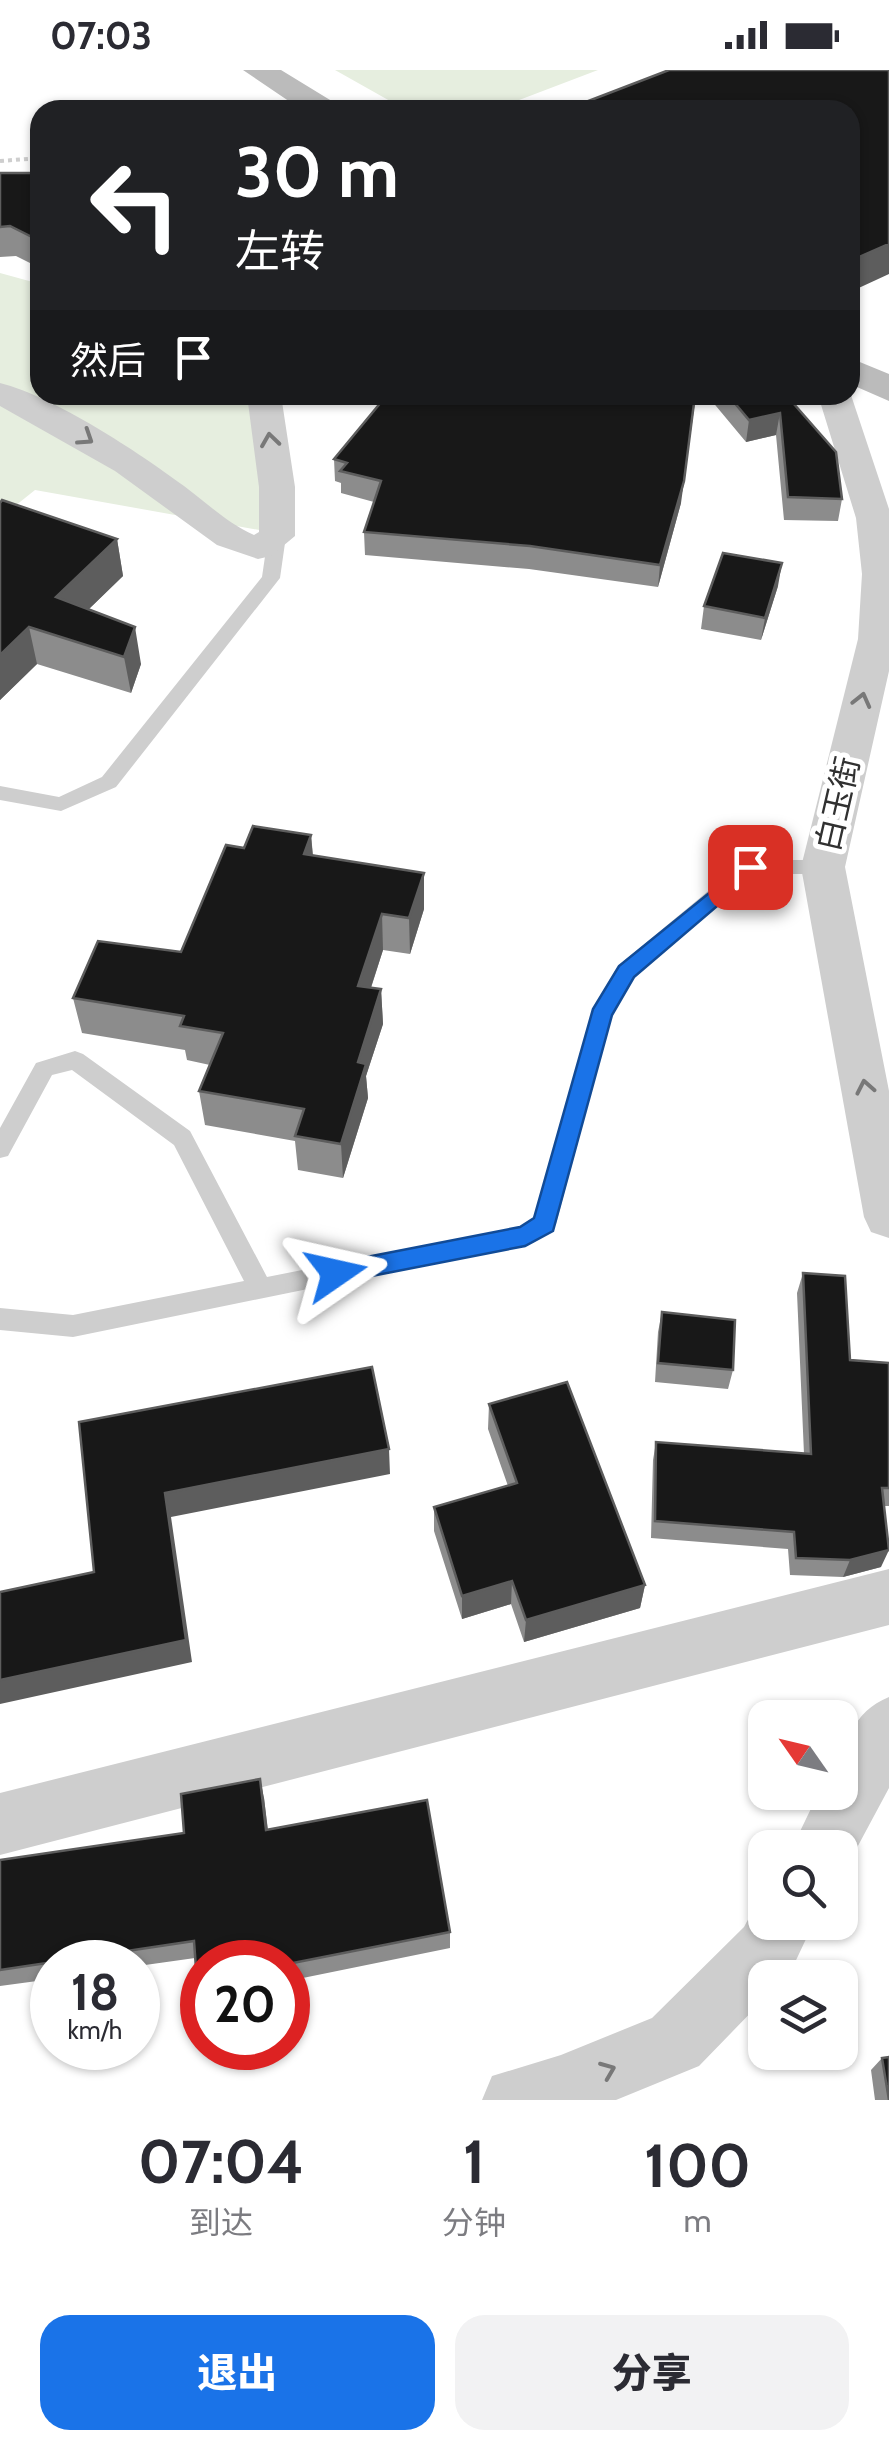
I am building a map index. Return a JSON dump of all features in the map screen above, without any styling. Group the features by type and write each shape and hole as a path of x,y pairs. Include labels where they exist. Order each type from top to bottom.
{"main road":[{"path":"259,70 308,100"},
{"path":"860,374 889,389"}],"street":[{"path":"0,393 79,433 168,491 228,540 258,548 277,536 277,487 265,405"},
{"name":"白玉街","path":"838,405 874,518 881,574 876,639 823,867 889,1217"},
{"path":"0,1824 889,1596"},
{"path":"833,1830 889,1727"},
{"path":"516,2100 561,2089 675,2042 767,1950 772,1940"}],"lane":[{"path":"0,793 61,804 109,782 271,578 277,536"},
{"path":"0,1318 73,1326 525,1236 544,1224 601,1014 626,972 750,867 823,867"},
{"path":"0,1149 44,1068 75,1060 182,1138 260,1288"}],"path":[{"path":"0,161 30,159"}],"green space":[{"path":"335,70 598,70 519,100 388,100"},
{"path":"0,273 30,281 30,405 253,405 265,531 35,490 0,518"}],"building":[{"path":"669,70 889,70 889,244 860,257 860,100 591,100"},
{"path":"0,173 30,173 30,236 10,226 0,227"},
{"path":"379,405 694,405 684,481 660,565 530,546 364,532 381,481 340,471 347,463 334,459"},
{"path":"736,405 795,405 836,452 842,499 788,497 780,413 749,420"},
{"path":"2,500 117,539 56,597 135,627 124,657 29,627 0,655"},
{"path":"723,553 782,563 765,618 704,606"},
{"path":"253,826 311,835 304,854 424,873 409,918 382,914 358,986 381,989 358,1062 366,1064 341,1144 295,1136 304,1109 199,1091 223,1033 180,1026 184,1016 73,998 98,941 181,952 226,845 244,848"},
{"path":"803,1273 845,1276 850,1360 889,1363 889,1488 882,1488 889,1550 850,1560 796,1558 794,1532 655,1521 656,1442 811,1454"},
{"path":"662,1312 735,1320 733,1370 658,1363"},
{"path":"372,1367 389,1449 165,1493 186,1640 0,1680 0,1592 94,1572 79,1422"},
{"path":"567,1382 645,1585 526,1620 512,1581 462,1596 434,1507 517,1483 489,1404"},
{"path":"260,1779 266,1830 427,1800 450,1932 310,1960 310,1940 180,1940 160,1946 160,1940 30,1940 30,1966 0,1970 0,1860 184,1833 181,1794"},
{"path":"889,2057 889,2100 882,2058"}],"route":[{"path":"336,1273 525,1236 544,1224 601,1014 626,972 750,867"}]}
